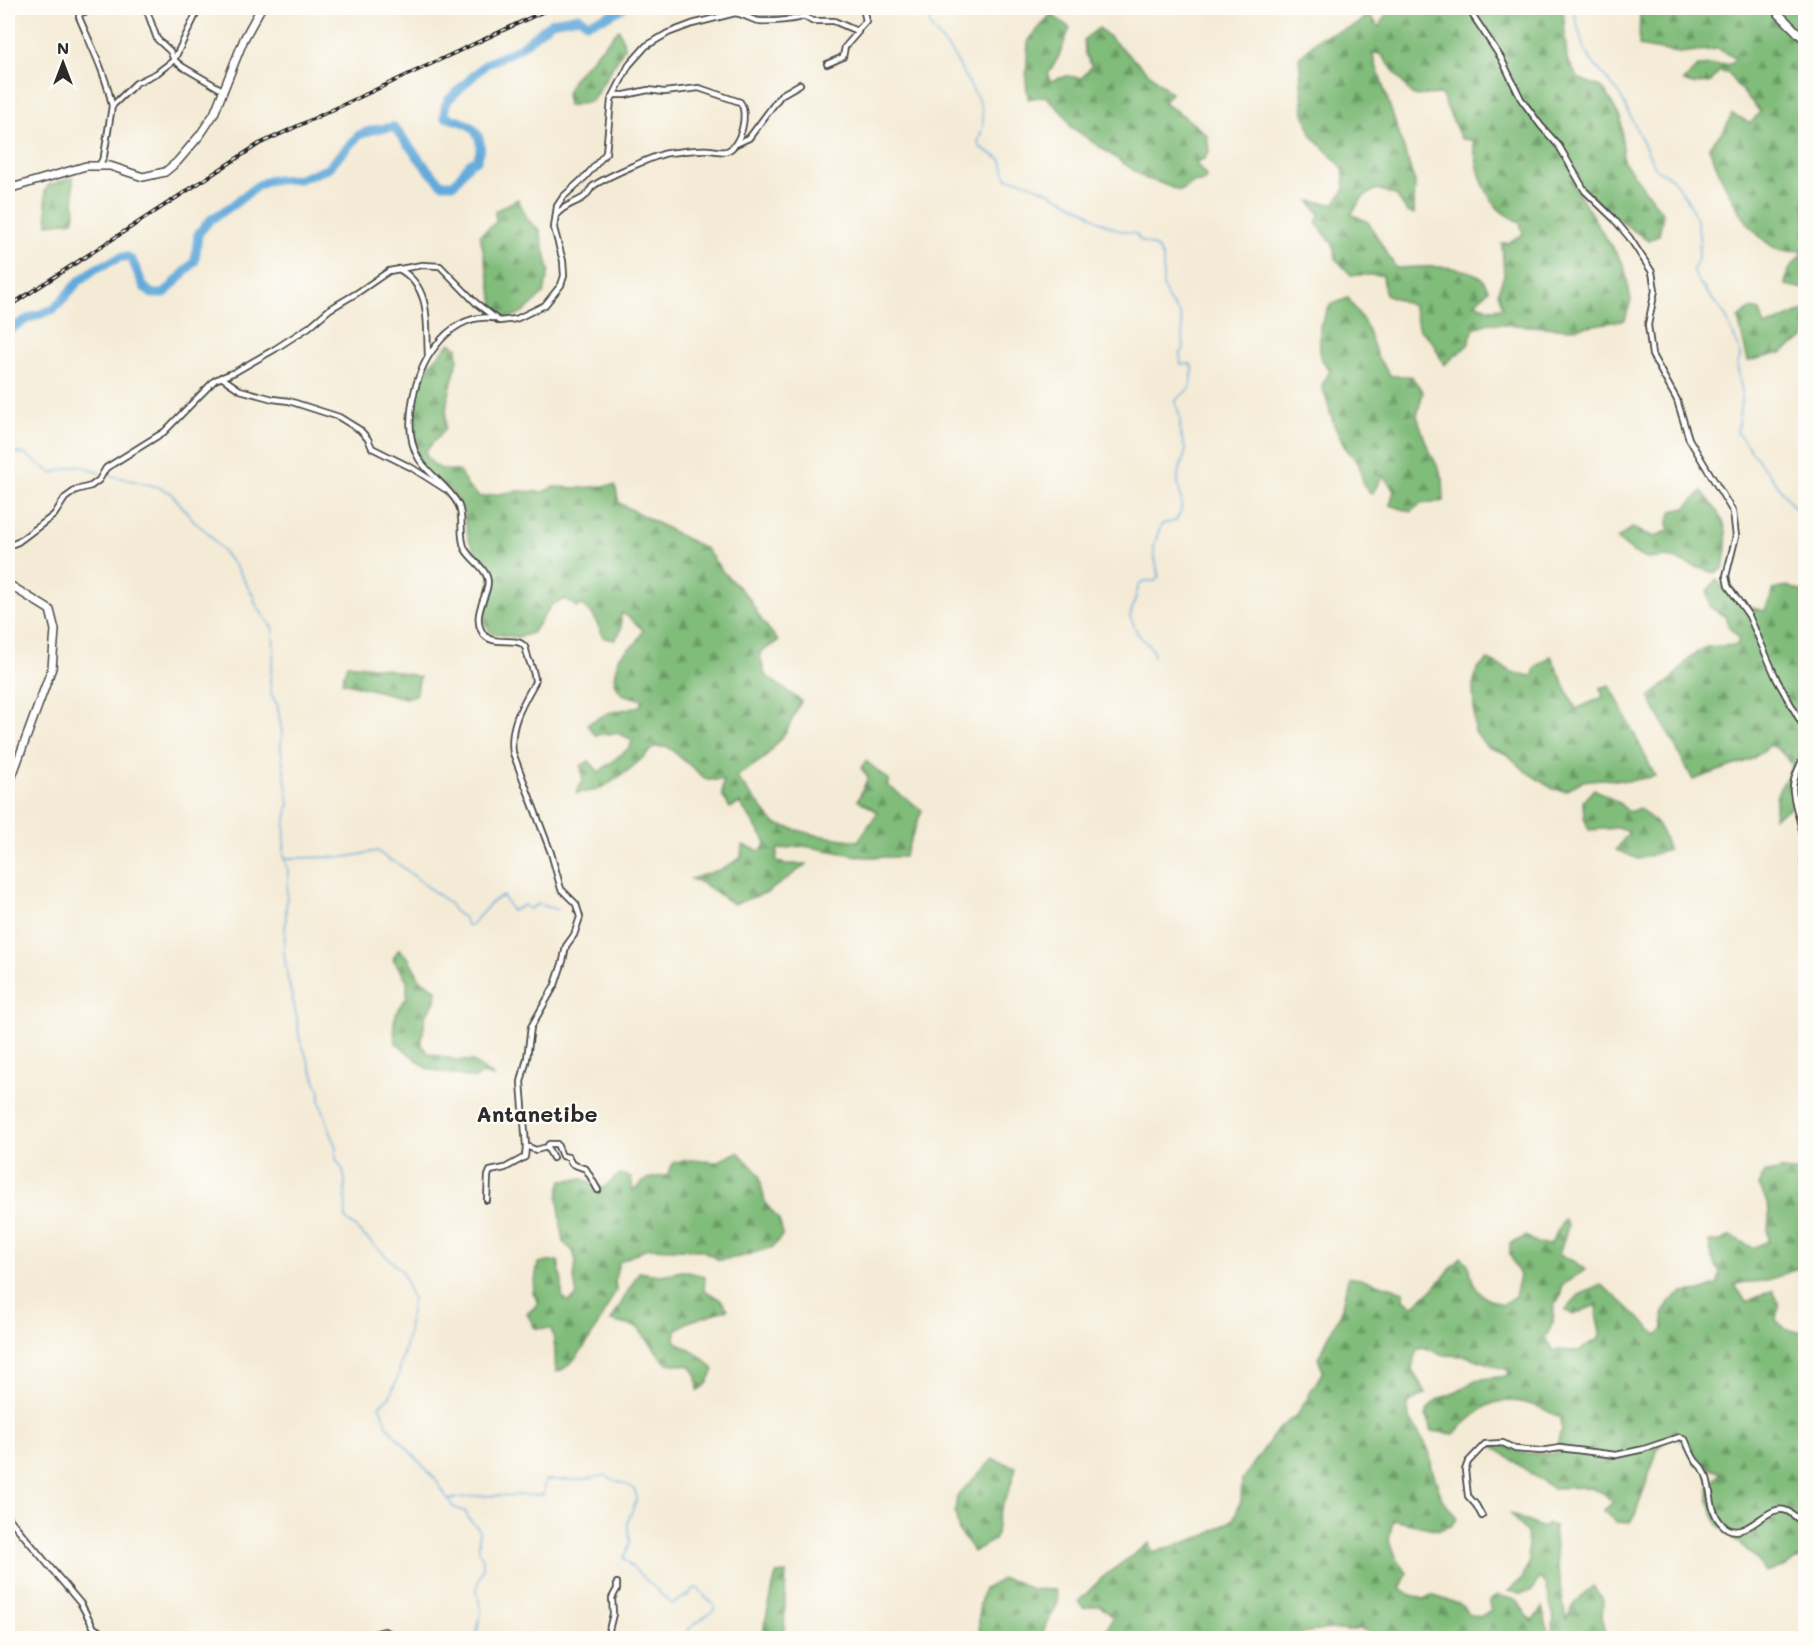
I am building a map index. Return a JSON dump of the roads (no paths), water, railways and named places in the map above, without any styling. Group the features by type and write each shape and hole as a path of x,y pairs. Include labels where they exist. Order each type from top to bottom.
{"street":[{"path":"99,166 104,156 112,106 106,78 95,58 79,17 80,13 100,8"},
{"path":"146,8 157,39 170,51 174,60 224,91"},
{"path":"112,106 136,83 158,73 174,60 199,8"},
{"path":"8,189 86,166 110,166 143,177 165,172 201,135 214,114 244,39 261,8"},
{"path":"802,8 804,16 812,21 829,20 853,31 860,30"},
{"path":"827,64 843,57 845,48 866,21 863,8"},
{"path":"1468,8 1501,58 1521,99 1559,146 1585,191 1629,237 1652,273 1655,290 1648,324 1652,355 1677,400 1689,439 1733,512 1736,536 1726,576 1728,586 1749,616 1777,680 1806,735"},
{"path":"1773,8 1806,41"},
{"path":"8,546 18,542 54,515 65,498 76,490 92,486 99,480 106,468 164,432 215,380 275,350 379,276 399,269 422,265 440,266 476,303 499,321 516,319 545,305 561,285 564,276 555,228 557,206 606,153 611,100 629,65 646,46 668,33 729,14 740,13 758,21 796,20 804,16"},
{"path":"555,217 561,208 586,196 592,187 603,180 663,154 730,150 736,144 749,138 781,95 800,84"},
{"path":"614,95 648,90 686,90 689,88 722,94 740,102 744,108 745,114 736,144"},
{"path":"1806,136 1806,163"},
{"path":"399,269 410,276 423,293 428,356"},
{"path":"487,1200 490,1171 505,1168 525,1158 521,1082 531,1027 555,985 566,946 579,925 580,917 576,904 561,889 555,864 513,753 513,726 535,682 525,647 521,644 491,640 483,635 479,627 479,614 488,584 487,577 464,546 462,516 458,505 450,492 418,458 411,435 414,393 428,356 440,340 458,326 480,316 493,318"},
{"path":"221,377 240,390 289,401 339,417 360,430 372,448 412,468 450,492"},
{"path":"8,584 50,610 55,630 52,668 8,787"},
{"path":"1806,749 1792,789 1800,816 1804,844 1803,868 1806,874"},
{"path":"526,1146 536,1150 547,1147 549,1144 557,1144 562,1155 568,1157 572,1164 586,1169 598,1190"},
{"path":"547,1147 553,1158"},
{"path":"1482,1516 1468,1497 1465,1470 1468,1462 1485,1444 1503,1443 1515,1449 1560,1448 1616,1455 1644,1449 1680,1437 1685,1440 1706,1476 1712,1507 1718,1521 1725,1528 1745,1529 1766,1515 1779,1510 1786,1510 1806,1526"},
{"path":"8,1517 81,1604 94,1628 111,1638"},
{"path":"607,1638 613,1614 612,1598 617,1589 617,1583"},
{"path":"359,1638 384,1631 392,1634 393,1638"}],"waterway":[{"path":"8,331 27,319 54,309 78,282 95,269 121,257 128,257 132,260 144,287 152,294 164,294 195,261 198,234 210,220 269,180 299,179 327,169 359,135 372,130 394,127 442,184 454,184 470,163 477,160 480,142 475,131 466,123 445,117 448,100 486,64 518,49 552,22 579,17 587,23 623,8"},
{"path":"907,8 927,15 932,29 951,52 982,108 983,126 978,143 980,147 1002,160 1008,179 1020,180 1049,192 1086,211 1097,220 1118,230 1136,234 1140,240 1157,248 1163,258 1163,286 1169,301 1180,314 1182,325 1184,349 1180,354 1181,365 1191,364 1193,371 1190,388 1176,400 1181,435 1186,449 1178,476 1181,510 1175,521 1162,524 1154,550 1159,577 1155,581 1145,581 1139,585 1130,617 1138,634 1152,649 1154,656"},
{"path":"1573,8 1583,46 1593,63 1619,93 1656,169 1672,178 1689,202 1697,221 1700,241 1697,262 1693,270 1697,280 1725,315 1739,348 1740,358 1737,364 1742,393 1737,432 1806,523"},
{"path":"8,451 26,455 52,473 79,465 100,473"},
{"path":"105,474 158,487 171,493 238,570 254,597 255,603 273,629 271,694 277,704 282,731 281,749 289,803 285,825 284,856 288,871 284,954 299,1037 320,1092 320,1101 336,1148 336,1159 343,1170 346,1219 402,1271 412,1299 408,1333 398,1377 390,1396 379,1405 388,1427 436,1480 453,1507 466,1512 468,1518 479,1529 479,1551 483,1560 483,1569 477,1590 481,1612 476,1638"},
{"path":"285,858 347,857 377,851 397,863 450,904 470,926 493,901 503,896 512,911 524,905 529,909 538,904 558,910"},
{"path":"449,1499 476,1496 543,1495 545,1480 583,1480 605,1475 632,1487 636,1498 628,1521 630,1542 624,1558 672,1604 697,1588 715,1606 714,1610 691,1627 688,1631 690,1638"}],"railway":[{"path":"8,307 259,144 551,8"}],"district":[{"name":"Antanetibe","path":"537,1114"}]}
